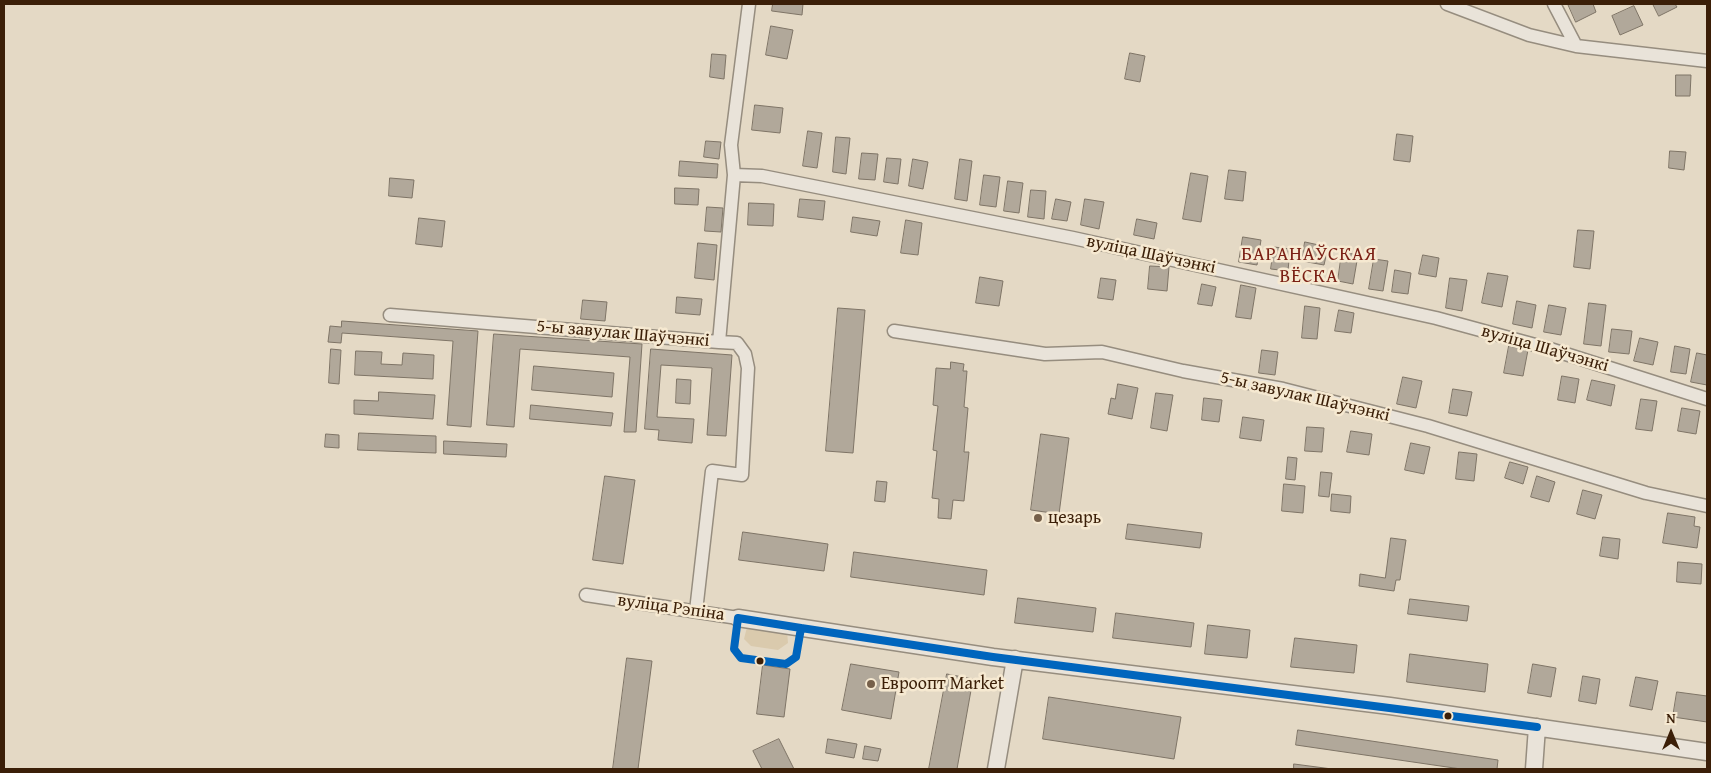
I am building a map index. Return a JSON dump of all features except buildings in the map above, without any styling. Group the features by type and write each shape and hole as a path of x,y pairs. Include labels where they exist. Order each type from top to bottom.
{"street":[{"name":"5-ы завулак Шаўчэнкі","path":"390,315 719,342 734,174 731,145 749,4"},
{"path":"1447,4 1529,35 1576,46 1707,61"},
{"path":"1554,4 1576,46"},
{"name":"вуліца Шаўчэнкі","path":"734,174 780,179 1064,236 1436,318 1550,349 1707,399"},
{"name":"5-ы завулак Шаўчэнкі","path":"894,331 1045,354 1102,352 1183,371 1284,389 1428,426 1646,493 1707,506"},
{"path":"696,611 712,471 742,475 748,368 745,354 737,343 719,342"},
{"name":"вуліца Рэпіна","path":"586,596 1015,659 1537,726 1707,752"},
{"path":"996,769 1015,659"},
{"path":"1534,769 1537,726"}],"shaded area":[{"path":"747,627 787,631 788,643 778,650 751,646 744,639"}],"transit line":[{"path":"738,618 801,628 796,657 786,664 741,658 734,649 738,618"},
{"path":"801,628 993,657 1537,727"}],"place":[{"name":"цезарь","path":"1038,518"},
{"name":"Евроопт Market","path":"871,684"}],"district":[{"name":"БАРАНАЎСКАЯ ВЁСКА","path":"1309,266"}]}
